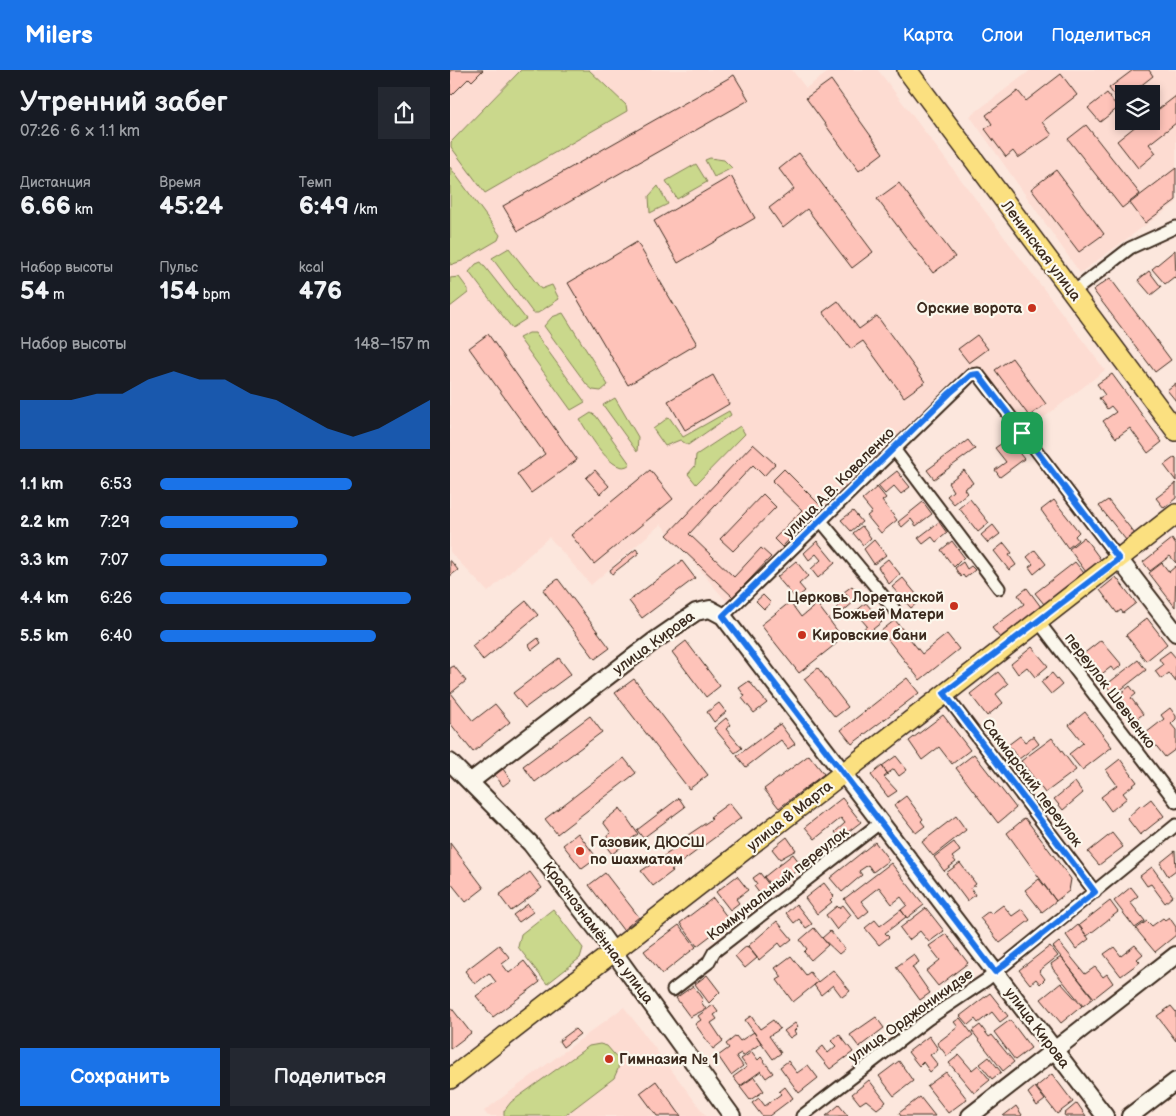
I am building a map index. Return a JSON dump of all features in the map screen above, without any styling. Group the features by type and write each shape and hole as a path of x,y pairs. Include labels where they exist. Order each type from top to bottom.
{"main road":[{"name":"Ленинская улица","path":"907,70 1176,431"},
{"name":"улица 8 Марта","path":"450,1079 1176,514"},
{"path":"1119,559 1176,633"},
{"name":"улица Кирова","path":"470,782 635,655 696,612 710,609 723,616 1105,1116"},
{"name":"Краснознамённая улица","path":"450,762 531,844 614,953 732,1116"},
{"path":"970,1116 1176,955"},
{"path":"1130,1116 1176,1081"}],"street":[{"path":"1072,293 1130,248 1175,229"},
{"name":"улица А.В. Коваленко","path":"723,616 950,393 971,375 978,374 1119,559"},
{"path":"894,449 998,588"},
{"path":"821,521 894,609"},
{"name":"переулок Шевченко","path":"1038,621 1176,802"},
{"name":"Сакмарский переулок","path":"944,693 1095,892"},
{"name":"Коммунальный переулок","path":"673,990 708,963 714,952 880,822"},
{"name":"улица Орджоникидзе","path":"802,1116 928,1019 995,972 1176,825"}],"shaded area":[{"path":"450,70 792,70 806,88 831,70 878,70 1105,370 1028,430 976,367 727,602 661,524 591,585 549,537 488,592 450,552"},
{"path":"1031,70 1176,70 1176,203 1080,273 970,116"},
{"name":"Гимназия № 1","path":"624,1007 706,1116 488,1116 484,1111"}],"green space":[{"path":"521,70 589,70 626,105 627,111 485,193 451,147 451,142"},
{"path":"710,158 724,160 732,168 714,177 705,160"},
{"path":"696,164 707,182 677,199 666,181"},
{"path":"450,167 500,235 498,240 462,261 450,265"},
{"path":"658,186 668,204 650,213 649,196"},
{"path":"509,248 541,289 552,285 559,299 538,313 533,313 492,258"},
{"path":"481,262 526,319 512,328 469,272 476,264"},
{"path":"459,277 468,289 468,293 450,307 450,278"},
{"path":"563,313 608,385 601,391 593,390 587,385 544,326 552,317"},
{"path":"529,333 535,333 585,402 571,410 519,338"},
{"path":"615,398 638,437 637,452 603,405"},
{"path":"729,411 731,415 688,445 680,440 665,446 653,429 669,417 683,437"},
{"path":"591,413 596,416 630,464 624,467 617,465 609,460 595,443 580,420"},
{"path":"740,426 745,434 696,484 688,474 695,466 696,455"},
{"path":"553,909 583,948 580,958 547,984 518,947 521,934"},
{"path":"600,1044 607,1046 619,1060 614,1078 564,1116 504,1116 504,1111 511,1102 589,1046"}],"building":[{"path":"450,70 483,70 472,81 469,78 452,95 450,93"},
{"path":"1133,70 1149,70 1153,76 1142,85 1115,85 1115,96 1109,88"},
{"path":"1061,74 1077,95 1042,122 1052,135 1018,158 1013,151 1006,157 985,129 992,124 986,115 1018,91 1026,101"},
{"path":"734,75 749,100 518,231 503,206"},
{"path":"831,80 883,153 859,171 806,98"},
{"path":"1107,93 1115,104 1115,110 1100,122 1088,108"},
{"path":"1176,96 1176,123 1149,144 1156,153 1138,168 1117,141 1131,130 1160,130 1160,108"},
{"path":"1086,125 1140,194 1122,208 1068,139"},
{"path":"799,153 873,252 852,268 807,209 783,228 769,208 794,189 779,169"},
{"path":"1176,168 1176,200 1145,223 1130,203"},
{"path":"1056,170 1104,234 1079,252 1031,189"},
{"path":"731,176 755,218 678,263 654,221"},
{"path":"899,183 955,257 933,273 877,199"},
{"path":"637,242 697,344 628,385 568,283"},
{"path":"1175,250 1176,279 1174,277 1165,284 1152,269"},
{"path":"1149,271 1161,287 1151,295 1138,280"},
{"path":"1110,278 1171,360 1155,372 1093,290"},
{"path":"838,301 859,329 877,316 925,382 904,397 863,341 851,349 823,312"},
{"path":"488,334 577,460 531,493 517,474 545,454 469,348"},
{"path":"977,335 988,349 969,363 958,349"},
{"path":"1012,358 1046,404 1029,416 995,370"},
{"path":"1112,374 1162,442 1148,453 1130,428 1116,438 1103,421 1116,412 1111,406 1107,409 1099,398 1105,395 1097,384"},
{"path":"713,375 729,404 685,430 668,401"},
{"path":"1176,383 1176,401 1167,390"},
{"path":"1008,439 1024,459 1000,477 995,470 1006,462 995,448"},
{"path":"968,440 975,449 934,479 927,470"},
{"path":"753,444 775,464 764,476 753,465 689,534 734,577 761,548 771,557 733,597 667,535"},
{"path":"1176,458 1176,481 1164,465"},
{"path":"784,469 821,506 782,547 774,539 802,510 772,481"},
{"path":"595,470 609,486 600,494 586,478"},
{"path":"650,470 673,499 594,564 571,535"},
{"path":"964,470 973,483 964,489 967,493 954,504 947,496 953,491 948,483"},
{"path":"897,471 910,487 901,494 894,486 885,494 878,486"},
{"path":"1176,483 1176,498 1164,508 1156,498"},
{"path":"877,487 886,498 882,501 897,520 881,533 867,516 872,512 862,500"},
{"path":"763,494 776,507 733,551 720,539"},
{"path":"970,499 989,523 978,532 959,508"},
{"path":"1054,500 1079,532 1075,536 1078,540 1068,548 1041,510"},
{"path":"1108,500 1135,534 1126,540 1099,506"},
{"path":"923,502 932,514 916,526 911,519 902,527 898,522"},
{"path":"853,511 862,522 851,531 841,520"},
{"path":"939,522 947,533 936,542 932,537 923,544 918,538"},
{"path":"993,525 1000,534 988,543 981,535"},
{"path":"862,526 871,538 863,545 853,533"},
{"path":"1084,537 1101,560 1086,572 1069,549"},
{"path":"1172,539 1176,545 1176,563 1170,556 1150,571 1143,562"},
{"path":"874,540 886,555 874,564 864,549"},
{"path":"817,541 835,563 818,578 811,569 821,560 816,554 809,560 804,553"},
{"path":"952,541 964,557 954,567 941,550"},
{"path":"1004,543 1012,553 1009,555 1016,565 1009,570 994,551"},
{"path":"636,549 639,553 612,574 610,570"},
{"path":"1035,550 1046,564 1034,574 1029,567 1033,564 1027,557"},
{"path":"888,559 900,574 889,584 878,567"},
{"path":"450,560 458,570 450,576"},
{"path":"682,561 695,578 642,618 629,601"},
{"path":"796,561 808,576 799,584 805,591 796,599 777,577"},
{"path":"963,562 967,569 971,566 975,570 965,578 963,575 961,577 955,568"},
{"path":"1075,562 1084,573 1044,604 1035,593"},
{"path":"1162,563 1169,572 1176,566 1175,607 1149,573"},
{"path":"1116,577 1136,603 1123,613 1121,610 1117,613 1100,590"},
{"path":"903,578 921,600 911,608 892,587"},
{"path":"558,579 610,648 595,659 543,590"},
{"path":"852,586 861,596 841,613 836,608 849,597 844,592"},
{"path":"1027,588 1041,607 1000,638 992,628 1024,604 1018,595"},
{"path":"763,595 771,603 764,609 756,601"},
{"path":"526,601 538,615 483,660 472,646"},
{"name":"Кировские бани","path":"790,602 801,617 817,604 839,633 833,638 837,643 799,673 761,625"},
{"path":"866,603 882,622 868,633 864,628 867,626 855,612"},
{"path":"1147,618 1167,644 1146,661 1126,635"},
{"path":"895,620 922,654 947,634 959,649 920,680 881,631"},
{"path":"538,638 541,643 532,650 529,645"},
{"path":"1101,640 1122,665 1114,671 1111,667 1099,676 1082,655"},
{"path":"686,641 720,686 706,697 672,652"},
{"path":"1032,647 1048,666 1035,677 1027,667 1018,674 1011,664"},
{"path":"1170,651 1176,658 1176,682 1169,673 1161,679 1155,671 1163,665 1159,659"},
{"path":"559,658 571,674 525,708 513,693"},
{"path":"1138,660 1146,670 1114,695 1106,685"},
{"path":"454,666 466,681 451,693 473,721 495,704 510,722 473,752 450,723 450,668"},
{"path":"818,668 848,707 835,717 804,679"},
{"path":"998,672 1008,684 996,694 1003,703 987,716 970,694"},
{"path":"1052,673 1062,685 1051,694 1041,682"},
{"path":"907,678 919,693 852,744 841,730"},
{"path":"634,679 708,775 689,789 615,693"},
{"path":"749,681 767,703 754,713 742,698 745,696 739,688"},
{"path":"1130,686 1136,694 1131,698 1143,714 1135,720 1116,697"},
{"path":"719,703 726,712 714,722 707,712"},
{"path":"1170,708 1176,716 1176,719 1171,724 1176,730 1176,749 1165,757 1146,733 1164,719 1161,715"},
{"path":"1085,712 1112,747 1082,770 1069,754 1083,743 1069,725"},
{"path":"943,715 970,750 952,764 939,747 922,760 909,741"},
{"path":"590,716 602,732 535,782 523,766"},
{"path":"726,718 731,725 726,729 742,748 735,753 714,728"},
{"path":"780,724 795,744 788,749 781,740 746,767 737,756"},
{"path":"1020,736 1025,742 1033,736 1039,744 1019,759 1008,745"},
{"path":"1052,738 1076,770 1045,793 1021,761"},
{"path":"974,754 1016,808 998,823 956,768"},
{"path":"809,755 824,774 779,808 764,789"},
{"path":"896,756 907,770 899,776 894,769 887,774 882,766"},
{"path":"624,758 636,773 557,834 545,819"},
{"path":"1120,759 1137,782 1123,793 1127,798 1111,811 1101,797 1117,785 1106,770"},
{"path":"882,766 888,774 884,777 897,791 888,797 871,775"},
{"path":"503,769 511,780 503,786 495,775"},
{"path":"1075,782 1083,793 1063,810 1054,799"},
{"path":"906,796 923,819 921,821 925,826 916,833 894,805"},
{"path":"679,798 685,807 643,838 637,830"},
{"path":"842,798 861,822 840,838 835,832 845,823 841,818 815,839 805,827"},
{"path":"1151,799 1164,816 1140,835 1127,818 1141,805"},
{"path":"729,803 741,818 671,870 673,871 653,886 641,871 682,844 679,841 712,819 710,817"},
{"path":"620,808 638,834 612,854 602,841 611,833 603,822"},
{"path":"956,816 966,830 933,856 922,842"},
{"path":"1025,818 1071,879 1069,891 1056,901 1007,833"},
{"name":"Газовик, ДЮСШ по шахматам","path":"578,833 597,858 582,869 563,845"},
{"path":"1112,833 1123,847 1099,865 1088,852"},
{"path":"787,837 796,850 780,859 772,849"},
{"path":"875,842 889,860 873,872 868,865 859,871 862,875 842,892 830,878"},
{"path":"954,842 960,851 952,857 956,862 944,871 934,857"},
{"path":"450,843 484,888 466,902 450,882"},
{"path":"1175,851 1176,870 1168,876 1160,863"},
{"path":"793,854 802,866 790,876 792,878 774,889 764,877"},
{"path":"891,863 924,905 907,918 901,910 907,905 901,897 892,904 879,887 861,901 869,911 859,919 844,899"},
{"path":"960,863 976,884 971,888 975,895 967,901 946,873"},
{"path":"1152,867 1173,896 1165,903 1151,884 1147,886 1140,876"},
{"path":"530,872 542,888 511,911 499,895"},
{"path":"605,873 639,917 623,930 589,885"},
{"path":"760,873 773,890 763,898 754,886 757,884 753,878"},
{"path":"737,876 748,890 736,899 739,903 730,910 716,892"},
{"path":"1039,879 1056,901 1042,912 1025,890"},
{"path":"824,883 834,896 830,900 832,902 817,914 805,898"},
{"path":"1131,887 1138,896 1130,902 1145,921 1135,928 1114,901"},
{"path":"713,898 730,921 697,946 680,923"},
{"path":"1110,901 1118,912 1087,936 1079,925"},
{"path":"528,904 533,912 519,922 513,915"},
{"path":"796,904 812,924 806,928 799,919 794,923 786,913"},
{"path":"843,905 851,915 837,930 826,915 837,906 839,908"},
{"path":"1003,905 1012,916 1022,909 1030,920 1000,943 980,918 989,911 991,914"},
{"path":"926,908 944,931 929,942 920,931 909,940 900,928"},
{"path":"901,910 906,917 885,933 889,937 879,945 865,928 875,920 880,926"},
{"path":"1169,917 1176,927 1176,935 1155,952 1136,929 1147,921 1152,926 1163,918 1165,920"},
{"path":"777,921 792,939 782,947 779,943 759,960 748,946"},
{"path":"679,925 696,947 662,974 644,951"},
{"path":"1078,925 1089,939 1076,949 1066,935"},
{"path":"814,928 828,945 811,960 804,952 807,949 800,940"},
{"path":"830,931 845,949 839,954 822,938"},
{"path":"946,934 968,963 938,986 926,971 940,960 929,946"},
{"path":"1059,942 1085,974 1095,967 1103,977 1107,974 1113,983 1094,998 1053,947"},
{"path":"499,945 510,958 502,964 509,973 524,961 540,982 493,1017 476,996 496,982 489,973 475,984 465,971"},
{"path":"1135,945 1143,954 1137,959 1140,962 1121,976 1104,954 1114,947 1121,956"},
{"path":"747,946 757,958 745,968 735,956"},
{"path":"1050,946 1058,956 1039,971 1045,979 1040,984 1036,979 1030,984 1019,970"},
{"path":"914,954 919,962 912,967 930,993 920,1000 896,967"},
{"path":"791,956 806,975 810,972 818,982 793,1002 777,980 782,977 775,968"},
{"path":"1061,957 1093,998 1083,1006 1053,969 1051,964"},
{"path":"833,970 850,991 842,997 833,985 821,995 814,985"},
{"path":"707,975 720,992 709,1003 695,984"},
{"path":"1061,983 1082,1006 1061,1023 1041,999"},
{"path":"693,986 703,1000 701,1002 706,1009 690,1017 676,998"},
{"path":"990,993 1008,1016 1000,1022 992,1012 978,1023 975,1019 968,1025 960,1016"},
{"path":"713,1005 718,1012 714,1015 717,1019 711,1023 723,1041 713,1049 695,1024 701,1020 698,1016"},
{"path":"450,1006 471,1033 450,1049"},
{"path":"1171,1006 1176,1012 1176,1041 1157,1016"},
{"path":"751,1016 760,1029 773,1020 780,1029 769,1036 781,1053 773,1059 745,1020"},
{"path":"876,1017 884,1028 859,1047 850,1035"},
{"path":"960,1018 973,1035 947,1056 937,1043 958,1027 954,1022"},
{"path":"1010,1020 1031,1048 1015,1060 994,1032"},
{"path":"795,1023 798,1027 794,1031 796,1034 790,1038 784,1031"},
{"path":"980,1025 989,1037 992,1035 1014,1062 1003,1071 972,1031"},
{"path":"575,1029 580,1034 563,1047 559,1041"},
{"path":"754,1032 761,1043 743,1056 741,1053 736,1056 743,1066 731,1075 718,1056 729,1048 726,1044 736,1036 740,1041"},
{"path":"839,1034 853,1052 830,1069 816,1052 823,1046 828,1053 836,1046 831,1041"},
{"path":"929,1036 938,1049 930,1055 938,1065 930,1072 923,1062 919,1066 908,1052"},
{"path":"752,1052 758,1060 761,1057 773,1073 766,1078 761,1071 740,1086 733,1077 747,1067 741,1059"},
{"path":"959,1055 972,1070 978,1065 990,1080 974,1093 949,1063"},
{"path":"989,1057 1001,1072 992,1079 980,1064"},
{"path":"788,1061 797,1073 808,1065 818,1078 799,1093 780,1067"},
{"path":"899,1061 913,1081 894,1096 879,1076"},
{"path":"946,1072 967,1099 948,1113 927,1086"},
{"path":"1052,1074 1073,1102 1057,1114 1036,1087"},
{"path":"754,1077 764,1091 750,1100 740,1087"},
{"path":"869,1080 886,1102 877,1109 866,1100 860,1104 852,1094"},
{"path":"656,1081 681,1116 657,1116 640,1093"},
{"path":"785,1087 793,1098 769,1116 762,1116 752,1103 759,1098 765,1106 781,1094 779,1092"},
{"path":"1035,1087 1045,1100 1037,1106 1028,1093"},
{"path":"920,1097 935,1116 901,1116 899,1113"},
{"path":"1077,1103 1086,1116 1065,1116 1064,1114"},
{"path":"839,1105 848,1116 826,1116"},
{"path":"1016,1106 1021,1116 1003,1116"}],"place":[{"name":"Орские ворота","path":"1032,308"},
{"name":"Церковь Лоретанской Божьей Матери","path":"954,606"},
{"name":"Кировские бани","path":"802,635"},
{"name":"Газовик, ДЮСШ по шахматам","path":"580,851"},
{"name":"Гимназия № 1","path":"609,1059"}],"route":[{"path":"978,374 1022,433 1119,559 944,693 1095,892 995,972 723,616 950,393 971,375 978,374"}]}
